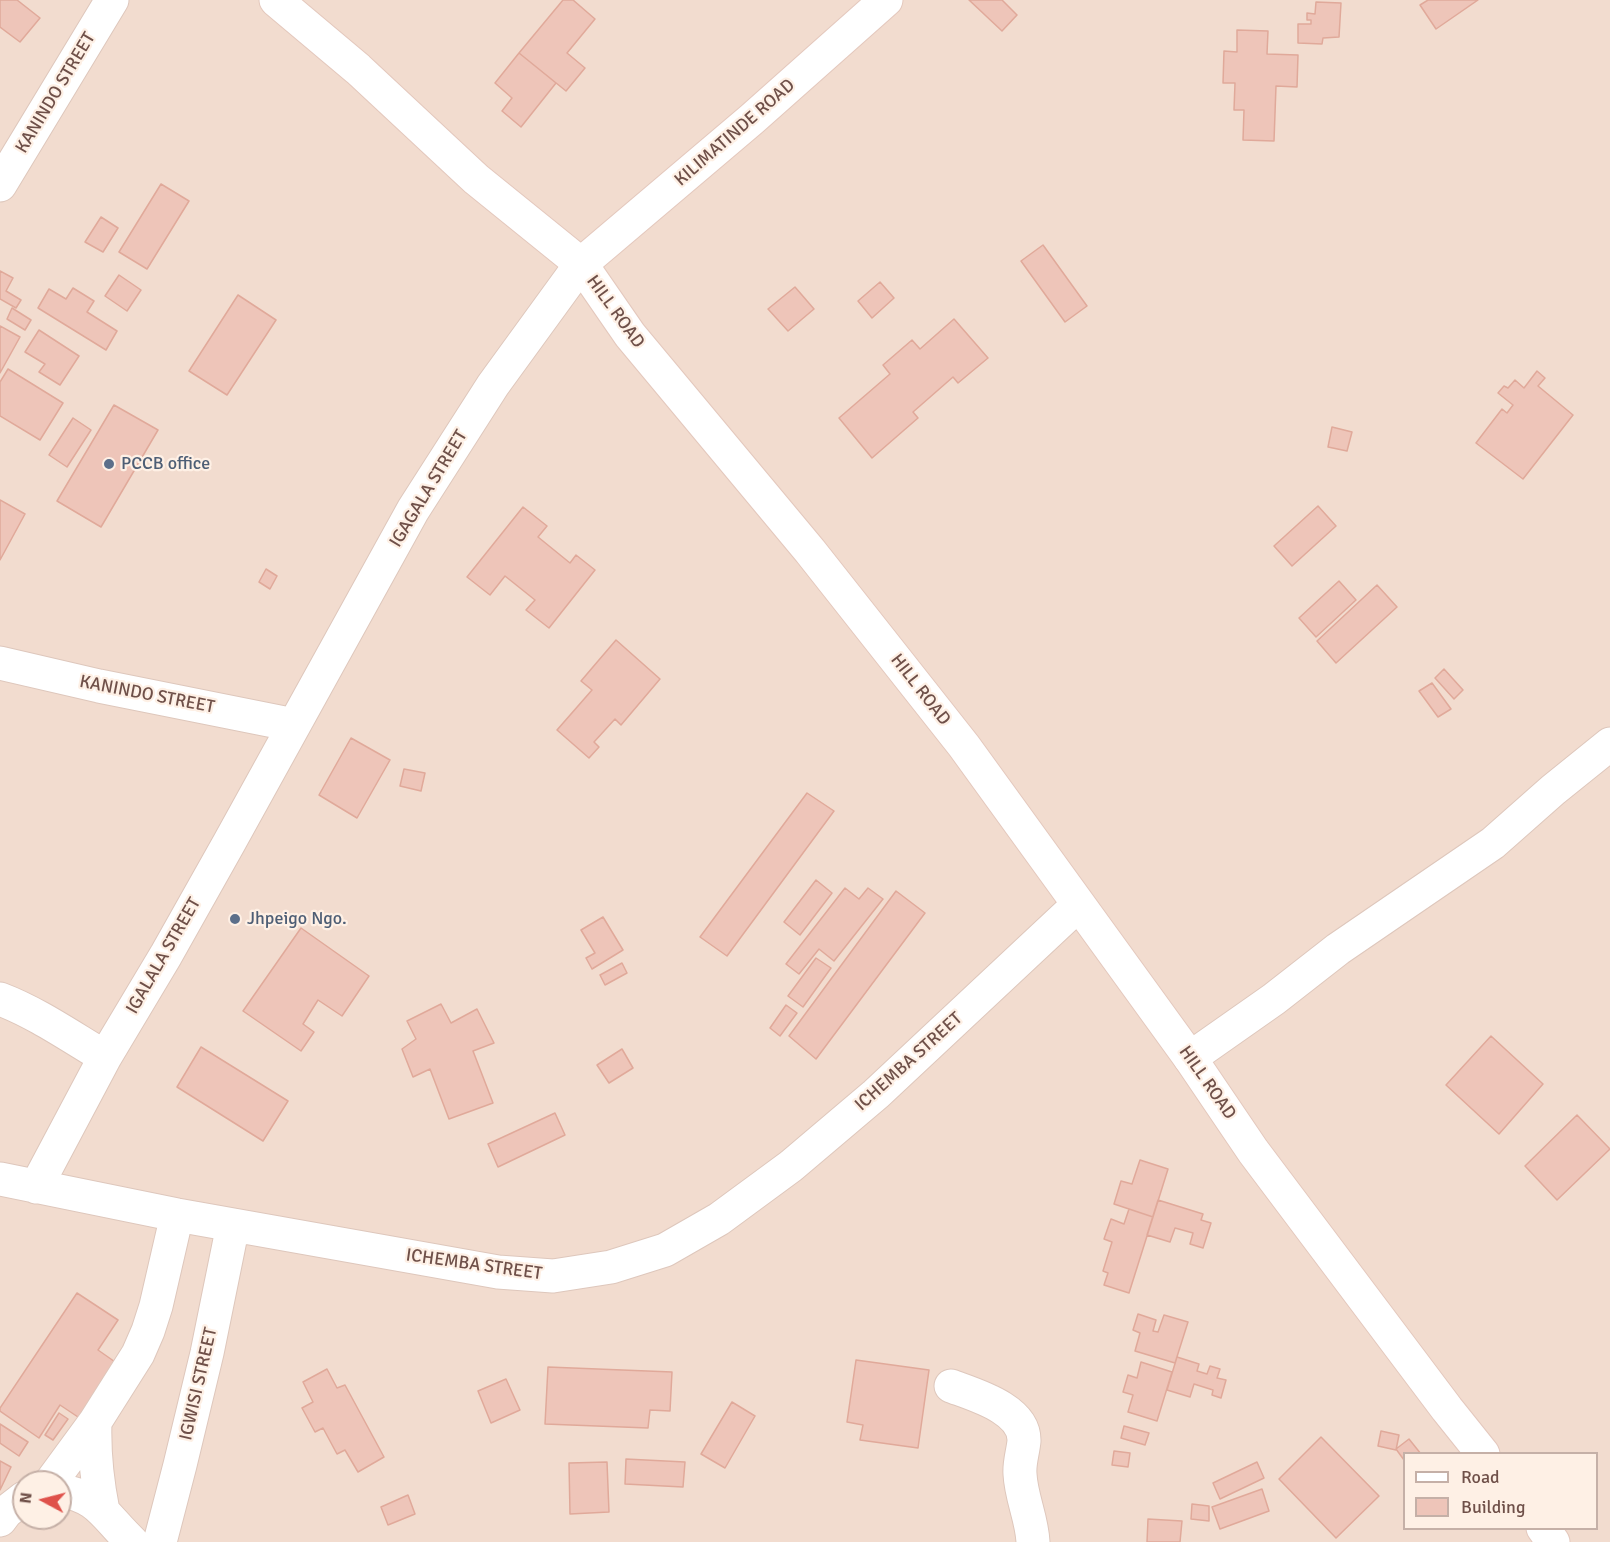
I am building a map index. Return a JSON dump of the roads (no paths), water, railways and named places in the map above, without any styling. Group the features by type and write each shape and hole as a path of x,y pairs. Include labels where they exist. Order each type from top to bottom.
{"street":[{"name":"KANINDO STREET","path":"0,185 112,0"},
{"name":"HILL ROAD","path":"276,0 358,69 476,179 581,264 630,335 810,551 964,746 1190,1058 1253,1151 1481,1452"},
{"name":"KILIMATINDE ROAD","path":"581,264 753,119 886,0"},
{"name":"IGAGALA STREET","path":"294,725 413,510 493,384 581,264"},
{"name":"KANINDO STREET","path":"0,663 99,686 294,725"},
{"name":"IGALALA STREET","path":"36,1187 105,1057 218,864 294,725"},
{"path":"1190,1058 1274,999 1338,949 1493,843 1610,744"},
{"name":"ICHEMBA STREET","path":"0,1179 177,1215 498,1272 553,1276 612,1267 665,1250 719,1219 791,1166 876,1094 1078,905"},
{"path":"0,999 53,1026 105,1057"},
{"path":"60,1470 95,1422 138,1354 156,1306 177,1215"},
{"name":"IGWISI STREET","path":"160,1542 207,1353 233,1225"},
{"path":"951,1386 1003,1408 1019,1423 1024,1440 1020,1473 1022,1491 1033,1542"},
{"path":"95,1422 94,1453 103,1511"},
{"path":"72,1494 87,1497 132,1542"},
{"path":"0,1520 12,1507"}],"place":[{"name":"PCCB office","path":"109,464"},
{"name":"Jhpeigo Ngo.","path":"235,919"}]}
